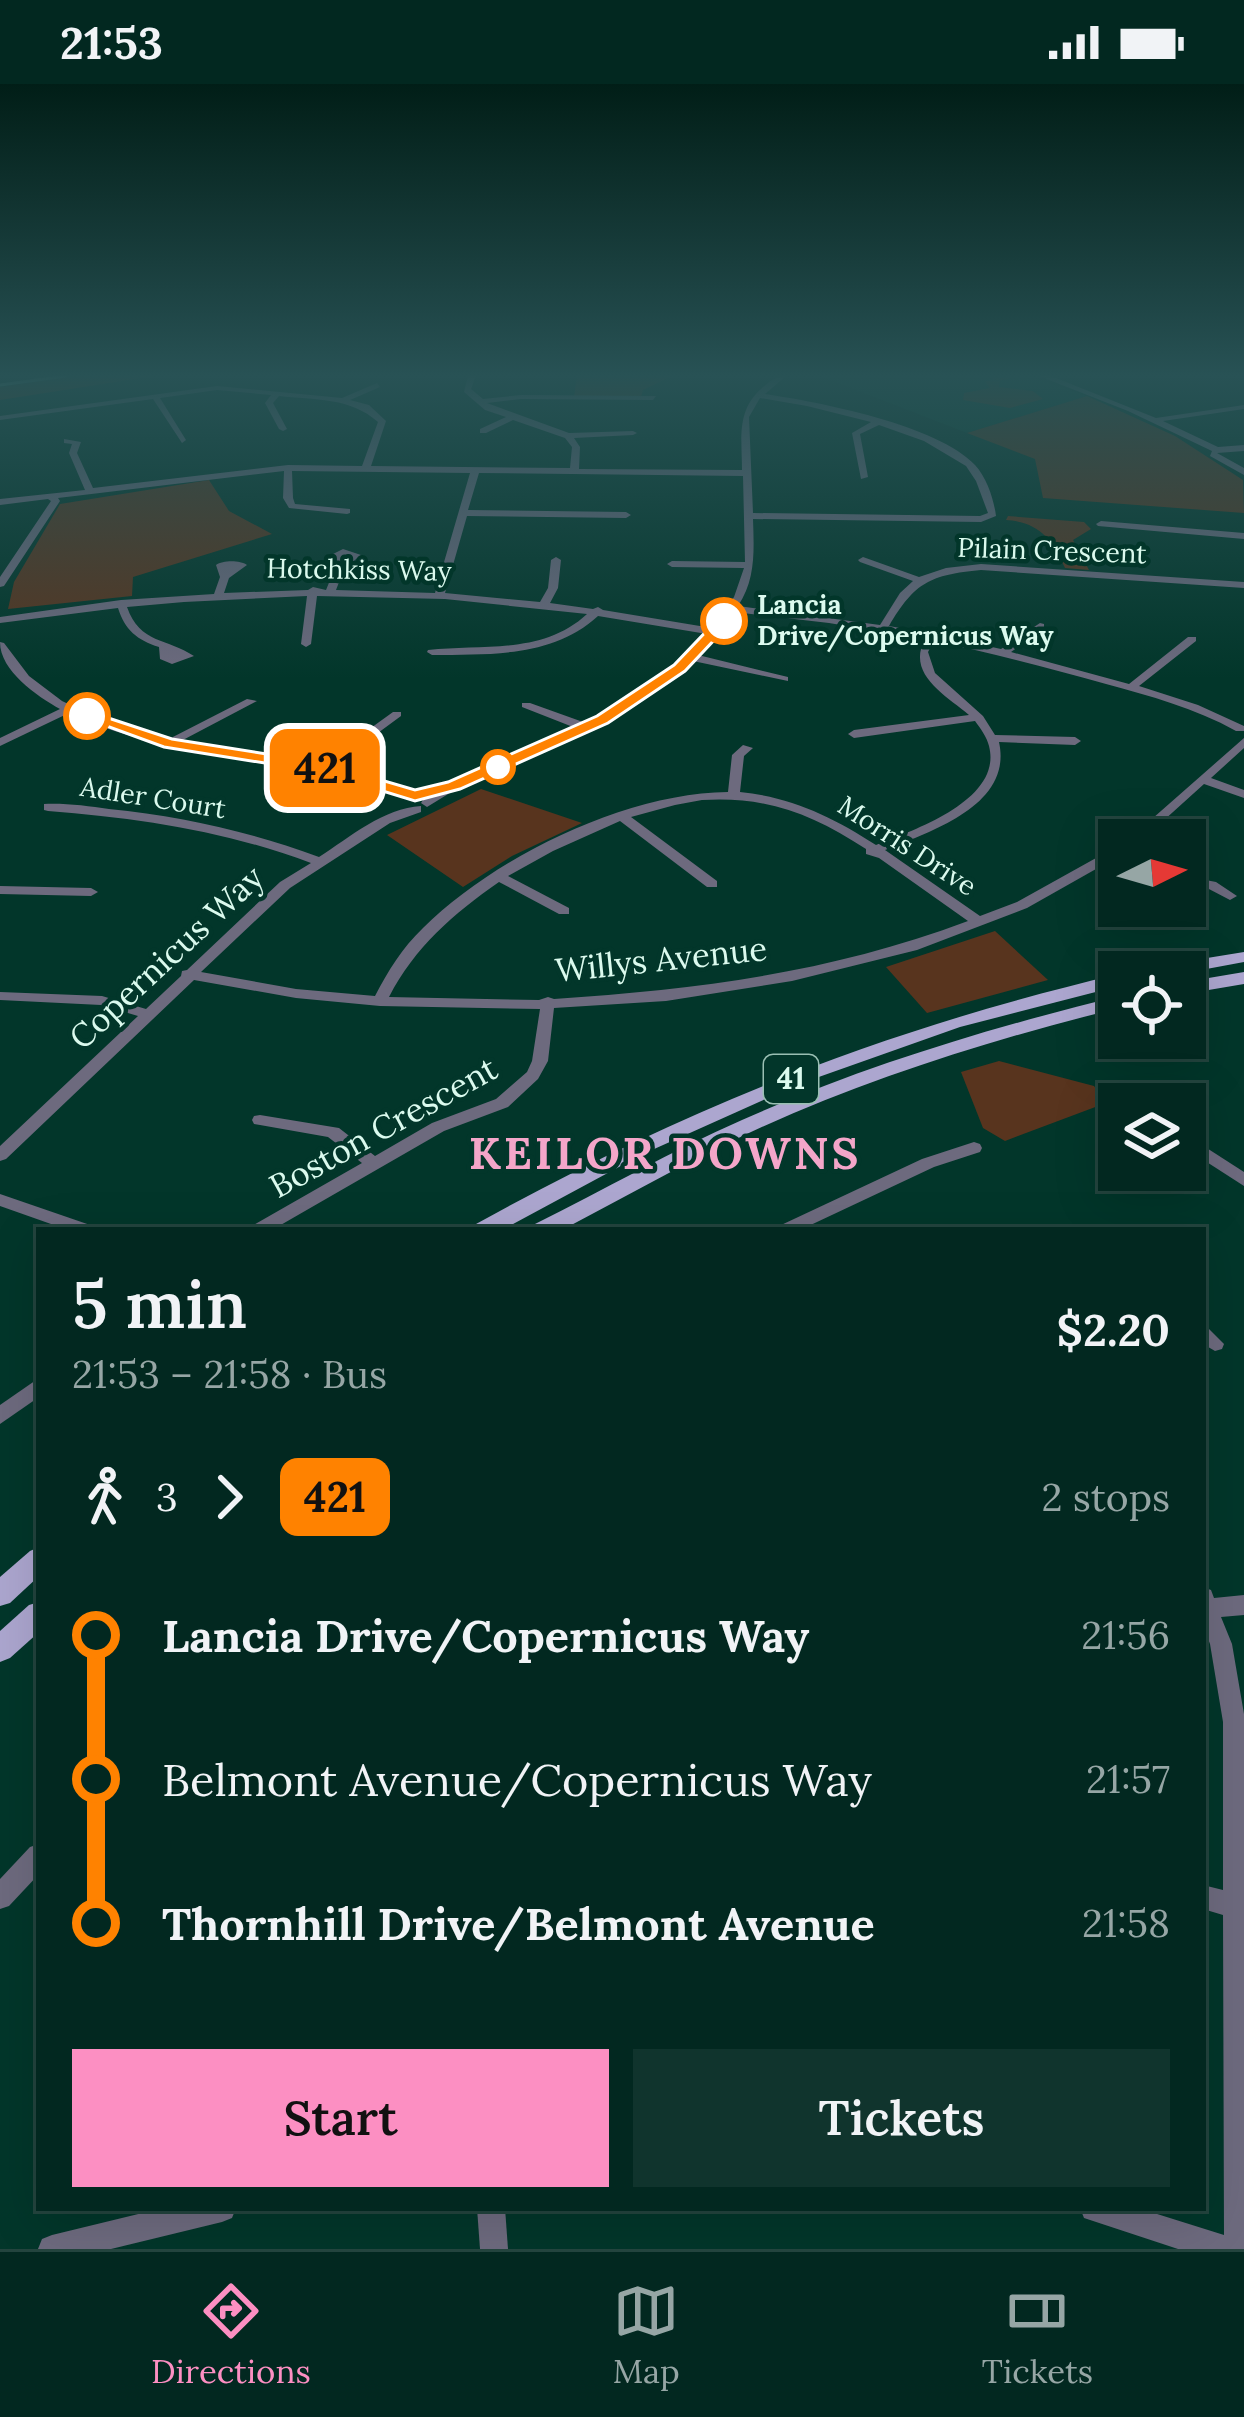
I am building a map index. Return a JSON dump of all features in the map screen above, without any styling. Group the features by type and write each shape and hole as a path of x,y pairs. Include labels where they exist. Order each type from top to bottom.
{"main road":[{"path":"1206,964 1244,957"},
{"path":"1206,984 1244,978"},
{"name":"41","path":"489,1227 617,1157 778,1084 945,1025 1098,985"},
{"name":"41","path":"546,1227 685,1156 874,1074 1098,1007"},
{"path":"582,1227 685,1156"},
{"path":"0,1594 36,1562"},
{"path":"0,1649 36,1617"}],"street":[{"path":"80,477 85,494"},
{"path":"0,502 48,502 217,477"},
{"path":"287,477 292,506 346,512"},
{"path":"440,593 473,477"},
{"name":"Copernicus Way","path":"0,1155 187,974 318,861 413,802 587,728 649,691 692,658 733,609 750,565 748,477"},
{"path":"750,516 992,517 976,477"},
{"path":"0,584 48,502"},
{"path":"461,513 628,515"},
{"path":"1101,524 1244,536"},
{"path":"0,556 18,556"},
{"path":"545,603 556,560"},
{"path":"863,560 916,579"},
{"path":"672,564 750,565"},
{"name":"Pilain Crescent","path":"885,626 916,579 981,567 1244,585"},
{"path":"332,590 340,568"},
{"path":"219,594 225,577"},
{"path":"306,644 313,590"},
{"name":"Hotchkiss Way","path":"0,620 219,594 332,590 545,603 715,632"},
{"path":"122,603 126,621 137,635 164,649"},
{"path":"733,609 885,626 1005,651 1217,717 1242,732 1203,779 1158,819"},
{"path":"432,652 549,642 574,633 598,610"},
{"path":"1005,651 1040,626"},
{"path":"871,851 934,826 977,799 996,762 992,738 978,717 929,675 923,652 932,634"},
{"path":"1130,688 1192,639"},
{"path":"0,645 31,682 71,708 170,743 323,768 379,785 413,802"},
{"path":"692,658 784,680"},
{"path":"170,743 251,701"},
{"path":"526,705 587,728"},
{"path":"0,742 71,708"},
{"path":"323,768 397,713"},
{"path":"854,734 876,737 898,727 978,717"},
{"path":"992,738 1069,736"},
{"path":"734,794 737,752"},
{"path":"1203,779 1244,794"},
{"name":"Morris Drive","path":"380,1001 397,963 418,939 500,877 622,817 670,802 734,794 803,809 979,922"},
{"name":"Adler Court","path":"47,806 111,811 221,832 318,861"},
{"path":"622,817 712,884"},
{"name":"Willys Avenue","path":"187,974 266,992 380,1001 548,1002 654,996 790,975 890,952 979,922 1098,866"},
{"path":"500,877 564,911"},
{"path":"1206,884 1228,889"},
{"path":"0,890 91,892"},
{"path":"0,996 102,1000 147,1013"},
{"name":"Boston Crescent","path":"262,1227 437,1127 488,1111 516,1092 540,1061 548,1002"},
{"path":"260,1120 332,1132 372,1162"},
{"path":"790,1227 928,1163 974,1148"},
{"path":"1206,1155 1244,1180"},
{"path":"0,1200 78,1227"},
{"path":"0,1416 36,1388"},
{"path":"1238,2249 1234,1722 1221,1644 1206,1602 1244,1605"},
{"path":"0,1897 36,1859"},
{"path":"1206,1898 1233,1905"},
{"path":"52,2249 129,2239 213,2211"},
{"path":"491,2211 494,2249"},
{"path":"1103,2211 1223,2249"}],"shaded area":[{"path":"1039,477 1238,477 1243,480 1244,513 1043,498"},
{"path":"209,480 229,511 272,534 133,577 132,596 8,609 14,582 60,504"},
{"path":"1008,516 1084,522 1091,529 1073,540 1089,570 1065,568 1043,534 1027,524 1006,520"},
{"path":"481,789 582,823 512,856 463,887 387,835"},
{"path":"995,931 1048,980 927,1013 886,967"},
{"path":"999,1061 1094,1086 1098,1106 1005,1141 983,1128 961,1072"}],"bus line":[{"name":"421","path":"87,716 170,743 323,768 415,796 454,785 602,720 680,668 724,621"}],"place":[{"name":"Lancia Drive/Copernicus Way","path":"724,621"}],"district":[{"name":"KEILOR DOWNS","path":"665,1153"}]}
